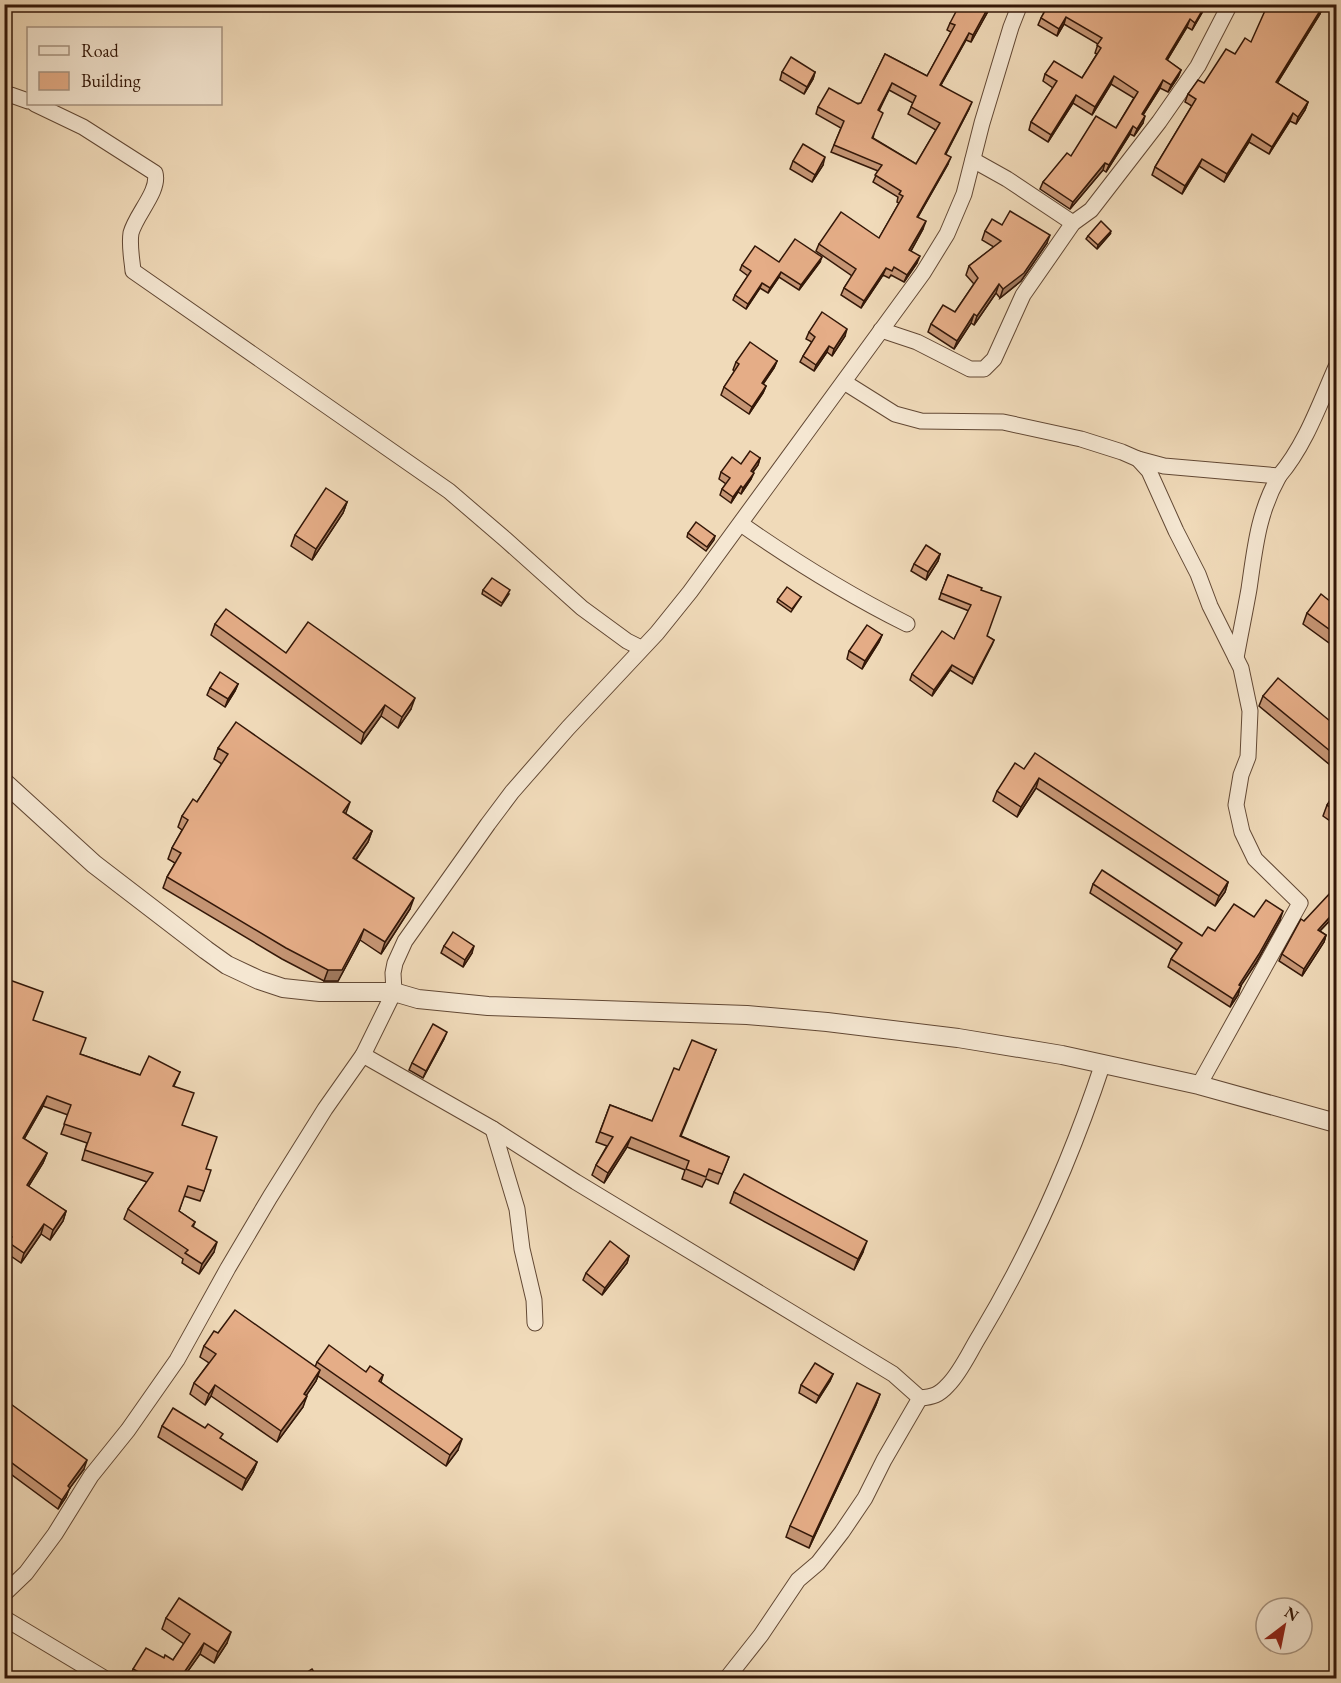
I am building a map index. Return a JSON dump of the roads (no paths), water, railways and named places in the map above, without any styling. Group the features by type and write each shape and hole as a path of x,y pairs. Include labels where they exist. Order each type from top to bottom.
{"street":[{"path":"4,1594 26,1573 56,1534 91,1476 128,1430 177,1360 270,1197 325,1109 363,1055 394,992 395,963 405,941 488,824 568,728 657,633 690,592 923,273 947,234 964,194 999,66 1020,4"},
{"path":"881,330 917,342 962,366 970,369 984,369 994,359 1023,295 1073,224 1090,210 1159,122 1198,66 1230,4"},
{"path":"4,95 27,101"},
{"path":"37,105 83,127 155,173 154,188 137,217 132,232 130,243 133,271 449,491 582,608 627,641 641,648"},
{"path":"973,160 1007,179 1073,224"},
{"path":"1236,658 1258,525 1268,494 1300,444 1336,367"},
{"path":"844,382 895,414 921,421 1003,422 1081,439 1164,466 1279,476"},
{"path":"1138,459 1149,471 1241,668 1250,711 1248,757 1241,775 1236,805 1242,832 1254,859 1300,903 1199,1085"},
{"path":"741,524 830,582 907,624"},
{"path":"4,782 94,864 227,965 283,988 320,992 394,992 418,999 488,1006 747,1015 958,1038 1103,1063 1199,1085 1336,1123"},
{"path":"363,1055 493,1129 576,1182 893,1374 921,1398 935,1397 950,1384 990,1317 1040,1221 1069,1156 1103,1063"},
{"path":"493,1129 517,1209 522,1249 534,1300 535,1323"},
{"path":"727,1678 761,1635 798,1580 818,1563 842,1532 865,1498 884,1460 921,1398"},
{"path":"4,1618 104,1678"}]}
